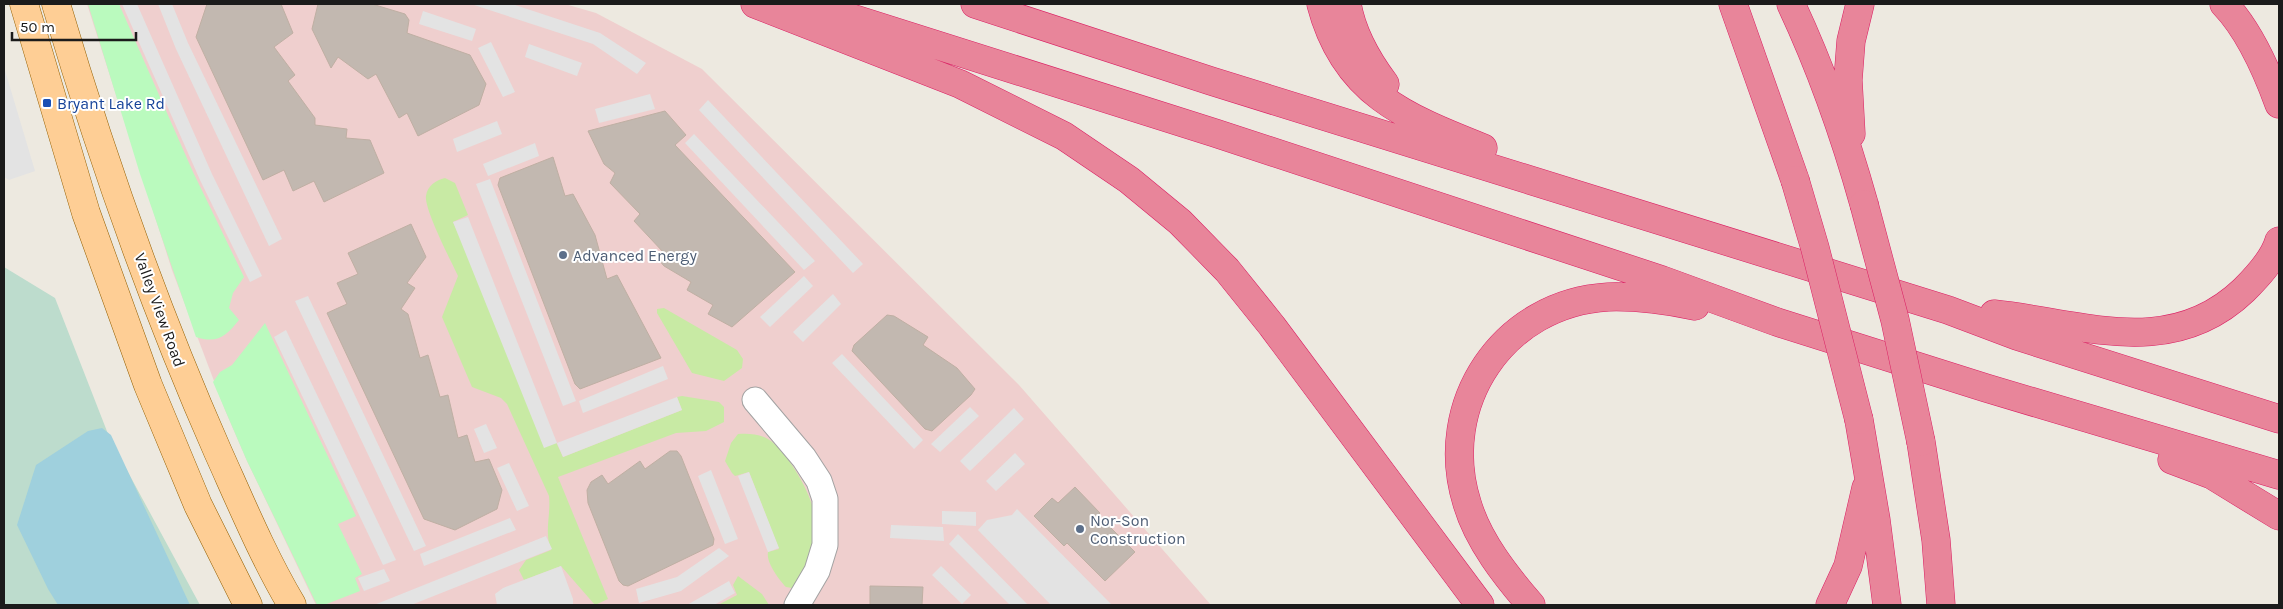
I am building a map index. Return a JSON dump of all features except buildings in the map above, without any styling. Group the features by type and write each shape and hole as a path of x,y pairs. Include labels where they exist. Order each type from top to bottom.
{"highway":[{"path":"755,4 960,84 1064,136 1137,186 1180,222 1232,277 1272,326 1480,605"},
{"path":"807,4 1215,133 1662,280 1778,322 1986,388 2279,475"},
{"path":"975,4 1202,78 1948,310 2018,336 2279,419"},
{"path":"1321,4 1343,57 1363,83 1387,104 1432,128 1742,246"},
{"path":"1346,4 1357,40 1372,67 1393,94 1432,128"},
{"path":"1717,4 1761,82"},
{"path":"1733,4 1795,180 1815,248 1860,420 1870,474 1887,605"},
{"path":"1792,4 1807,37 1852,163 1895,320 1921,442 1936,540 1941,605"},
{"path":"1852,163 1848,80 1851,41 1860,4"},
{"path":"2224,4 2248,40 2270,80 2279,104"},
{"path":"1948,310 2002,315 2081,329 2139,333 2172,329 2201,318 2230,303 2258,276 2279,241"},
{"path":"1531,605 1513,584 1485,542 1467,504 1459,464 1460,427 1468,402 1474,385 1496,350 1524,326 1563,306 1607,297 1653,298 1778,322"},
{"path":"1986,388 2212,475 2279,516"},
{"path":"1830,605 1848,566 1870,474"},
{"path":"1936,540 1960,605"}],"main road":[{"path":"24,4 86,213 148,385 198,505 248,605"},
{"name":"Valley View Road","path":"56,4 84,99 183,372 261,548 292,605"}],"street":[{"path":"755,400 804,458 819,481 824,499 825,545 817,571 797,605"}],"shaded area":[{"path":"87,4 565,4 596,13 702,69 1019,385 1211,605 316,605 247,461 225,410 172,270"},
{"path":"122,4 137,4 212,174 262,276 250,282 200,180"},
{"path":"158,4 172,4 188,43 282,239 269,246 176,49"},
{"path":"471,4 512,4 600,33 646,63 637,74 593,44"},
{"path":"423,11 476,29 472,41 419,24"},
{"path":"491,42 515,92 503,97 478,48"},
{"path":"529,44 582,63 577,76 525,57"},
{"path":"4,67 35,171 9,180 4,177"},
{"path":"650,94 655,109 599,123 595,109"},
{"path":"708,100 863,264 853,273 699,110"},
{"path":"497,121 502,134 457,152 453,139"},
{"path":"694,134 815,261 804,270 685,143"},
{"path":"535,143 539,156 488,176 483,164"},
{"path":"490,179 576,401 563,406 476,184"},
{"path":"468,217 557,443 544,448 453,222"},
{"path":"804,276 813,286 770,327 760,317"},
{"path":"833,294 841,304 803,342 793,332"},
{"path":"308,296 426,546 414,551 295,301"},
{"path":"286,330 396,560 383,565 274,337"},
{"path":"842,354 923,440 914,449 832,363"},
{"path":"663,366 668,379 583,413 579,401"},
{"path":"677,397 682,410 563,457 557,443"},
{"path":"970,407 979,416 940,452 931,444"},
{"path":"1014,408 1024,419 970,471 960,461"},
{"path":"486,424 497,448 484,453 474,429"},
{"path":"1015,453 1025,464 996,491 986,481"},
{"path":"509,463 529,506 517,511 497,468"},
{"path":"711,470 738,539 725,544 698,476"},
{"path":"749,472 779,548 768,552 738,476"},
{"path":"1017,509 1112,605 1051,605 978,530 987,520 1012,515"},
{"path":"942,511 976,512 976,526 942,524"},
{"path":"510,518 516,530 424,566 420,554"},
{"path":"891,525 943,527 944,541 890,538"},
{"path":"958,534 1028,605 1010,605 949,544"},
{"path":"546,536 552,549 411,605 374,605"},
{"path":"719,548 729,556 681,591 639,603 636,589 677,577"},
{"path":"561,566 573,599 573,605 497,605 495,594 503,588"},
{"path":"941,566 971,595 962,604 932,575"},
{"path":"384,569 390,581 364,591 358,578"},
{"path":"729,581 735,593 714,605 687,605"}],"green space":[{"path":"88,4 119,4 193,172 244,277 233,293 229,308 239,320 230,330 216,339 210,340 196,337 140,174"},
{"path":"445,178 455,183 468,215 453,222 563,457 682,410 677,397 682,396 719,402 724,407 724,422 706,431 676,433 558,477 608,599 595,605 561,566 524,580 519,570 526,560 551,550 548,536 549,496 507,404 501,398 472,387 442,317 458,276 433,223 426,196 432,184"},
{"path":"4,267 55,298 110,439 200,605 4,605"},
{"path":"664,308 737,350 743,359 742,368 724,381 692,373 657,313 657,309"},
{"path":"265,323 356,516 338,524 362,574 355,578 360,591 324,605 317,605 247,461 213,382 220,372 232,365"},
{"path":"738,434 761,436 775,444 797,472 812,504 815,531 811,553 803,573 792,588 786,587 783,584 769,561 768,552 779,549 749,472 735,476 725,461 731,443"},
{"path":"738,576 762,594 769,605 718,605 737,595 733,585"}],"water":[{"path":"102,428 111,435 190,605 58,605 48,589 17,525 36,465 88,431"}],"place":[{"name":"Bryant Lake Rd","path":"47,103"},
{"name":"Advanced Energy","path":"563,255"},
{"name":"Nor-Son Construction","path":"1080,529"}]}
